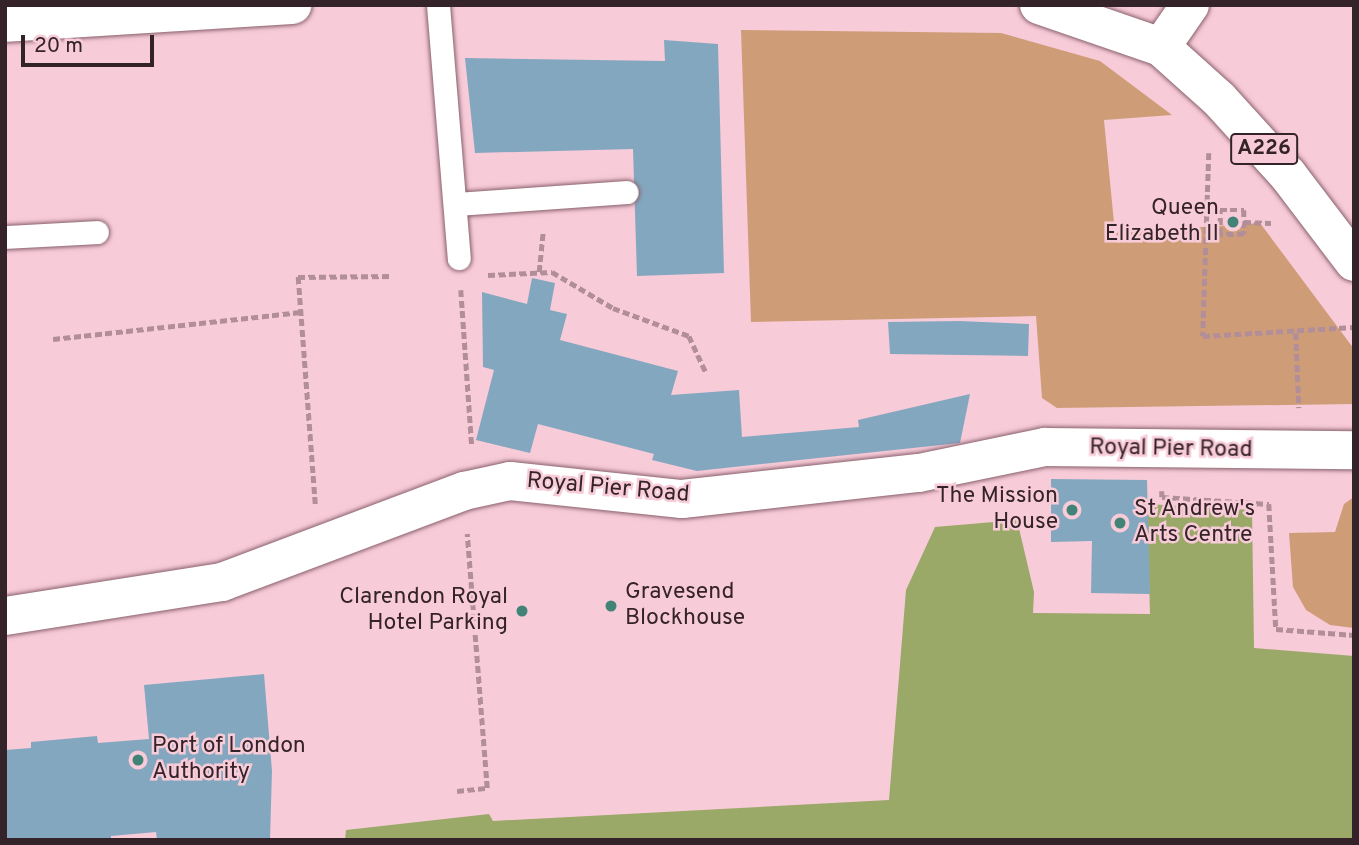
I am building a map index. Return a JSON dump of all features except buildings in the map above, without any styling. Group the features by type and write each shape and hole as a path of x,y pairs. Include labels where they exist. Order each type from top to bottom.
{"street":[{"path":"5,23 292,5"},
{"name":"A226","path":"1039,5 1161,47 1219,99 1288,175 1354,262"},
{"path":"1161,47 1190,5"},
{"name":"Royal Pier Road","path":"5,616 222,582 469,490 510,481 682,499 919,473 1045,447 1162,451 1354,450"}],"lane":[{"path":"438,5 457,204 459,267"},
{"path":"457,204 627,192"},
{"path":"5,237 97,232"}],"path":[{"path":"1210,142 1203,336 1296,333 1354,327"},
{"path":"1220,210 1244,210 1244,234 1220,234 1220,222 1220,210"},
{"path":"1207,221 1220,222"},
{"path":"1244,222 1282,223"},
{"path":"539,272 543,231"},
{"path":"457,791 487,788 459,267 552,272 613,308 689,336 706,372"},
{"path":"319,547 298,278 392,276"},
{"path":"54,339 301,312"},
{"path":"1296,333 1299,412"},
{"path":"1162,451 1162,497 1269,504 1276,629 1354,635"}],"shaded area":[{"path":"741,30 1001,33 1100,61 1172,115 1104,120 1115,233 1260,223 1354,349 1354,404 1057,408 1042,398 1036,316 751,322"},
{"path":"1354,497 1354,628 1330,625 1306,610 1293,587 1289,533 1335,532 1344,504"},
{"path":"1147,504 1252,510 1254,648 1354,656 1354,840 345,840 346,830 489,814 493,821 889,800 906,590 935,527 1017,520 1034,592 1033,613 1150,614"}],"place":[{"name":"Queen Elizabeth II","path":"1233,222"},
{"name":"The Mission House","path":"1072,510"},
{"name":"St Andrew's Arts Centre","path":"1120,523"},
{"name":"Gravesend Blockhouse","path":"611,606"},
{"name":"Clarendon Royal Hotel Parking","path":"522,611"},
{"name":"Port of London Authority","path":"138,760"}]}
